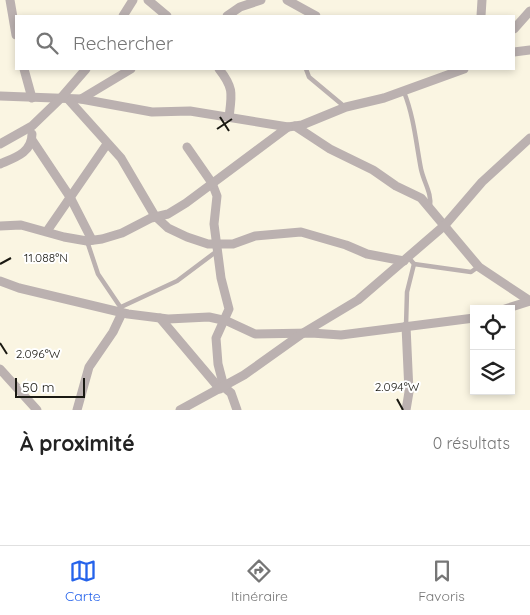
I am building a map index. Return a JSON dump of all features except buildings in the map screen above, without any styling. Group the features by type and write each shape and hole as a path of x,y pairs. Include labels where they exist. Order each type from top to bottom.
{"street":[{"path":"10,0 15,29"},
{"path":"124,15 133,0"},
{"path":"148,0 166,15"},
{"path":"228,15 240,7 261,0"},
{"path":"287,0 300,12"},
{"path":"481,15 482,0"},
{"path":"515,28 530,11"},
{"path":"515,52 530,50"},
{"path":"24,70 32,98"},
{"path":"0,144 32,126 64,99 85,70"},
{"path":"81,99 129,70"},
{"path":"220,70 229,82 232,91 229,117"},
{"path":"0,226 22,225 64,237 90,240 122,233 155,216 168,214 292,127 346,108 404,92 460,70"},
{"path":"0,96 81,99 152,112 190,112 292,127 330,149 373,170 396,186 421,198 479,267 530,301"},
{"path":"64,99 121,158 155,216 168,228 186,237 216,247 233,244 255,236 272,233 301,232 346,245 367,254 409,261"},
{"path":"0,164 23,154 32,140 32,126"},
{"path":"180,410 244,376 303,333 344,310 409,261 482,182 530,138"},
{"path":"32,140 70,196 90,240"},
{"path":"47,231 107,144"},
{"path":"187,147 212,183 217,196 214,224 216,247 229,309 216,338 222,388"},
{"path":"0,281 160,318 209,316 255,334 303,333 341,335 470,318"},
{"path":"0,289 12,285"},
{"path":"515,306 530,301"},
{"path":"77,410 89,367 113,332 122,310"},
{"path":"160,318 222,388 231,393 237,410"},
{"path":"406,326 409,392 406,410"},
{"path":"0,369 37,410"}],"lane":[{"path":"306,70 309,77 346,108"},
{"path":"404,92 413,116 422,172 432,197 430,209"},
{"path":"90,240 98,274 122,310 177,282 216,247"},
{"path":"406,326 409,261 471,272 479,267"}]}
